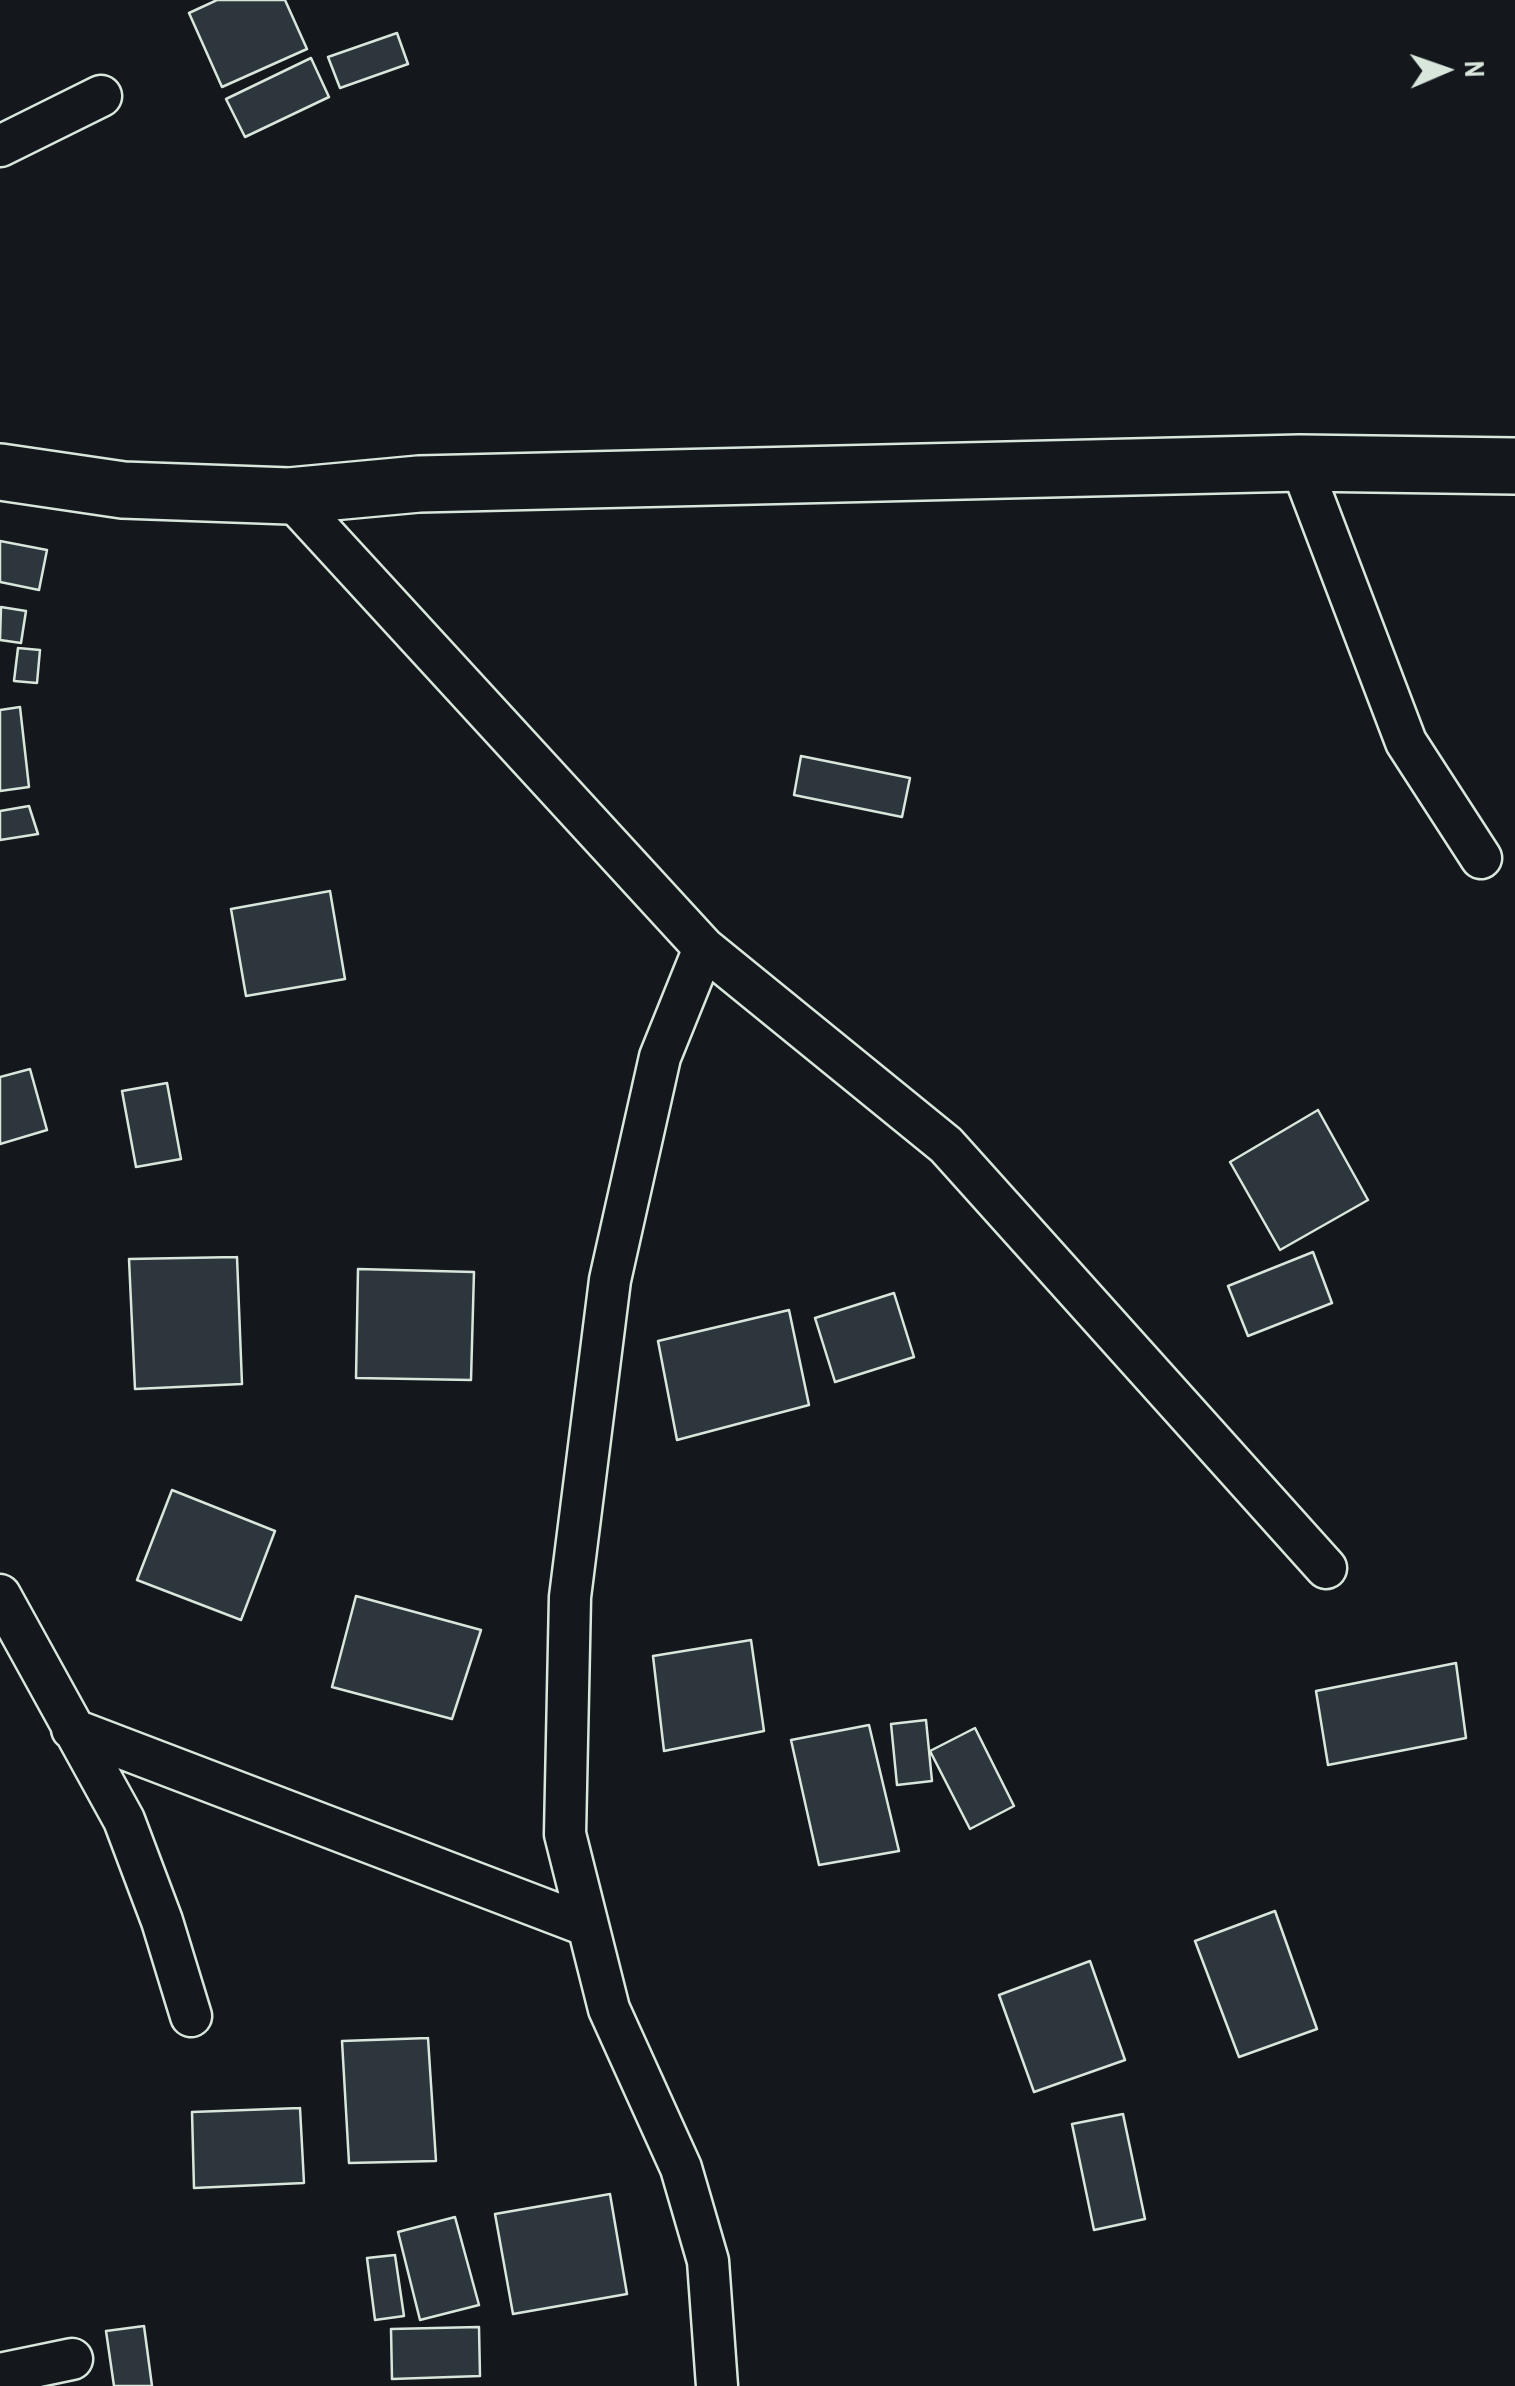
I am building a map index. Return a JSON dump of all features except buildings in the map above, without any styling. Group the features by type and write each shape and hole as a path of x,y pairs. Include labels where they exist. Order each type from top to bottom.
{"main road":[{"path":"0,472 123,490 289,496 418,484 1300,463 1515,466"}],"street":[{"path":"0,146 101,96"},
{"path":"1300,463 1406,742 1481,858"},
{"path":"289,496 704,948 946,1145 1326,1568"},
{"path":"704,948 660,1058 610,1280 570,1597 565,1834 609,2009 682,2168 708,2261 717,2386"},
{"path":"0,1595 124,1820 162,1922 190,2016"},
{"path":"72,1729 588,1926"},
{"path":"0,2374 72,2359"}]}
